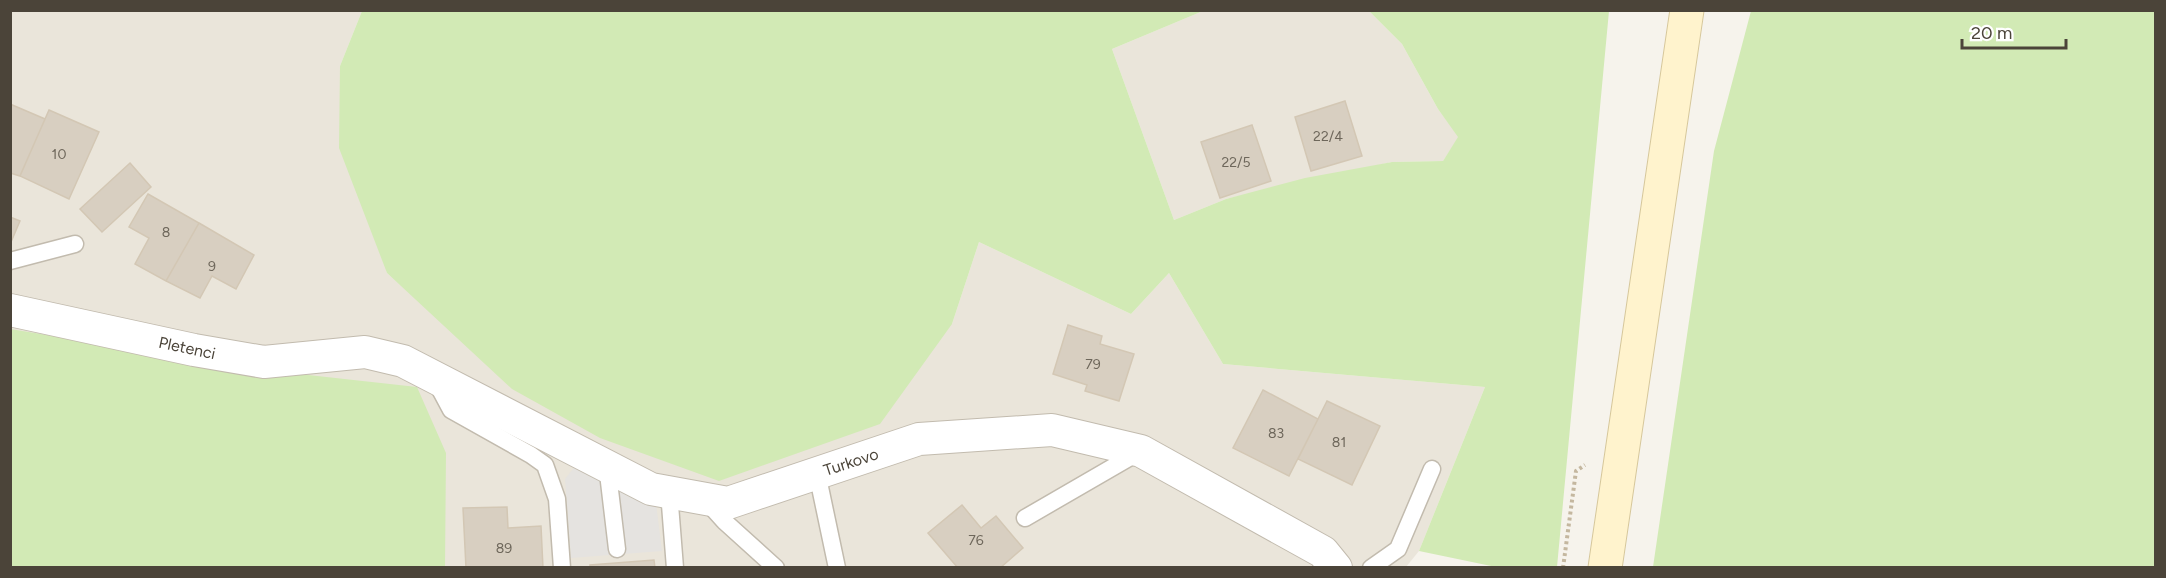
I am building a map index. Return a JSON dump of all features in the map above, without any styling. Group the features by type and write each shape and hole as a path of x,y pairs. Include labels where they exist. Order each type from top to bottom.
{"main road":[{"path":"1605,567 1687,10"}],"street":[{"name":"Pletenci","path":"10,310 194,350 264,362 365,352"},
{"name":"Turkovo","path":"365,352 403,362 651,489 728,503 919,439 1052,430 1141,450 1323,552 1336,567"}],"lane":[{"path":"10,261 75,244"},
{"path":"433,377 451,411 545,465 557,499 562,567"},
{"path":"1025,518 1141,450"},
{"path":"607,465 616,549"},
{"path":"1371,567 1398,549 1432,469"},
{"path":"817,473 837,567"},
{"path":"669,492 675,567"},
{"path":"704,498 724,521 776,567"}],"path":[{"path":"1563,567 1576,471 1588,462"}],"shaded area":[{"path":"10,11 362,11 340,66 387,273 424,306 952,324 979,242 1131,314 1169,273 1223,364 1485,387 1419,551 1406,567 11,567"},
{"path":"1203,11 1369,11 1402,44 1438,109 1459,137 1443,161 1392,162 1226,199 1174,220 1112,49"},
{"path":"580,460 655,495 662,551 571,558 565,479"}],"green space":[{"path":"362,11 1203,11 1112,49 1174,220 1226,199 1305,178 1392,162 1443,161 1458,137 1438,109 1402,44 1369,11 1609,11 1557,567 1496,567 1419,551 1485,387 1223,364 1169,273 1131,314 979,242 952,324 880,424 719,481 600,438 512,389 387,273 339,148 340,66"},
{"path":"1751,11 2155,11 2155,567 1653,567 1714,151"},
{"path":"10,329 263,370 417,387 446,453 445,567 11,567"}],"building":[{"path":"1345,101 1362,156 1311,171 1295,117"},
{"path":"10,104 45,119 20,176 10,173"},
{"path":"49,110 99,132 69,199 20,176"},
{"path":"1252,125 1271,181 1220,198 1201,142"},
{"path":"130,163 151,187 102,232 80,209"},
{"path":"148,194 199,223 166,281 135,264 149,238 129,227"},
{"path":"10,217 20,221 11,242 10,242"},
{"path":"199,223 254,255 236,289 212,276 200,298 166,281"},
{"path":"1068,325 1102,336 1100,344 1134,354 1119,401 1085,391 1087,385 1053,374"},
{"path":"1263,390 1318,419 1289,476 1233,448"},
{"path":"1327,401 1380,426 1352,485 1298,459"},
{"path":"962,505 981,528 996,516 1023,548 1000,568 958,568 928,533"},
{"path":"507,507 508,528 541,526 543,568 466,568 463,508"},
{"path":"654,560 655,568 590,568 590,565"}]}
